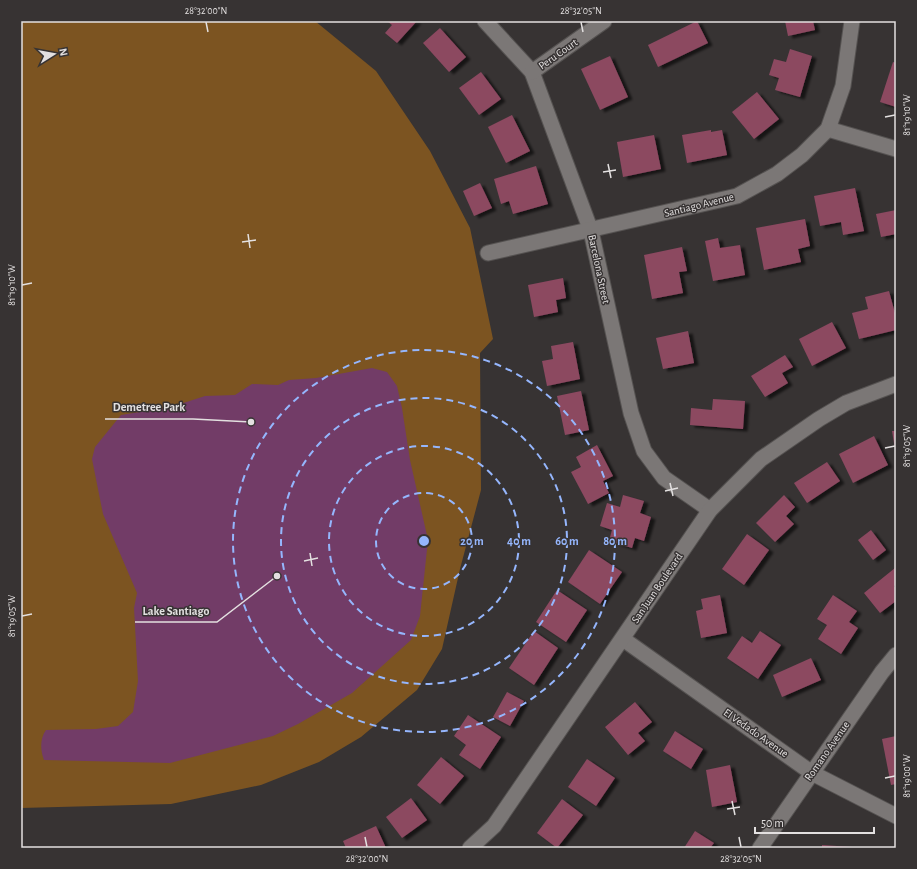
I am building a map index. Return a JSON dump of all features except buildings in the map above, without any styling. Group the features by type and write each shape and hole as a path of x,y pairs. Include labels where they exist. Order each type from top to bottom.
{"street":[{"name":"Barcelona Street","path":"485,21 532,72 591,230 631,413 644,451 664,478 710,510"},
{"name":"Peru Court","path":"532,72 604,21"},
{"name":"Santiago Avenue","path":"488,253 737,196 777,174 802,155 828,129 843,86 852,21"},
{"path":"828,129 896,149"},
{"name":"San Juan Boulevard","path":"470,848 494,826 710,510 762,459 819,419 846,403 896,384"},
{"name":"El Vedado Avenue","path":"623,639 812,773 896,816"},
{"name":"Romano Avenue","path":"760,848 882,672 896,655"}],"shaded area":[{"path":"21,21 315,21 376,71 430,151 470,228 493,339 480,353 481,490 460,569 442,649 417,690 361,737 319,762 261,785 171,804 21,808"},
{"path":"372,368 387,372 397,386 410,460 428,540 420,616 411,640 352,693 298,724 273,736 170,763 44,760 41,744 46,730 96,729 118,726 133,712 138,681 134,608 137,593 103,514 92,459 95,447 121,415 171,407 205,396 235,395 252,384 278,385 289,380 316,378"}],"place":[{"name":"Demetree Park","path":"251,422"},
{"name":"Lake Santiago","path":"277,576"}]}
